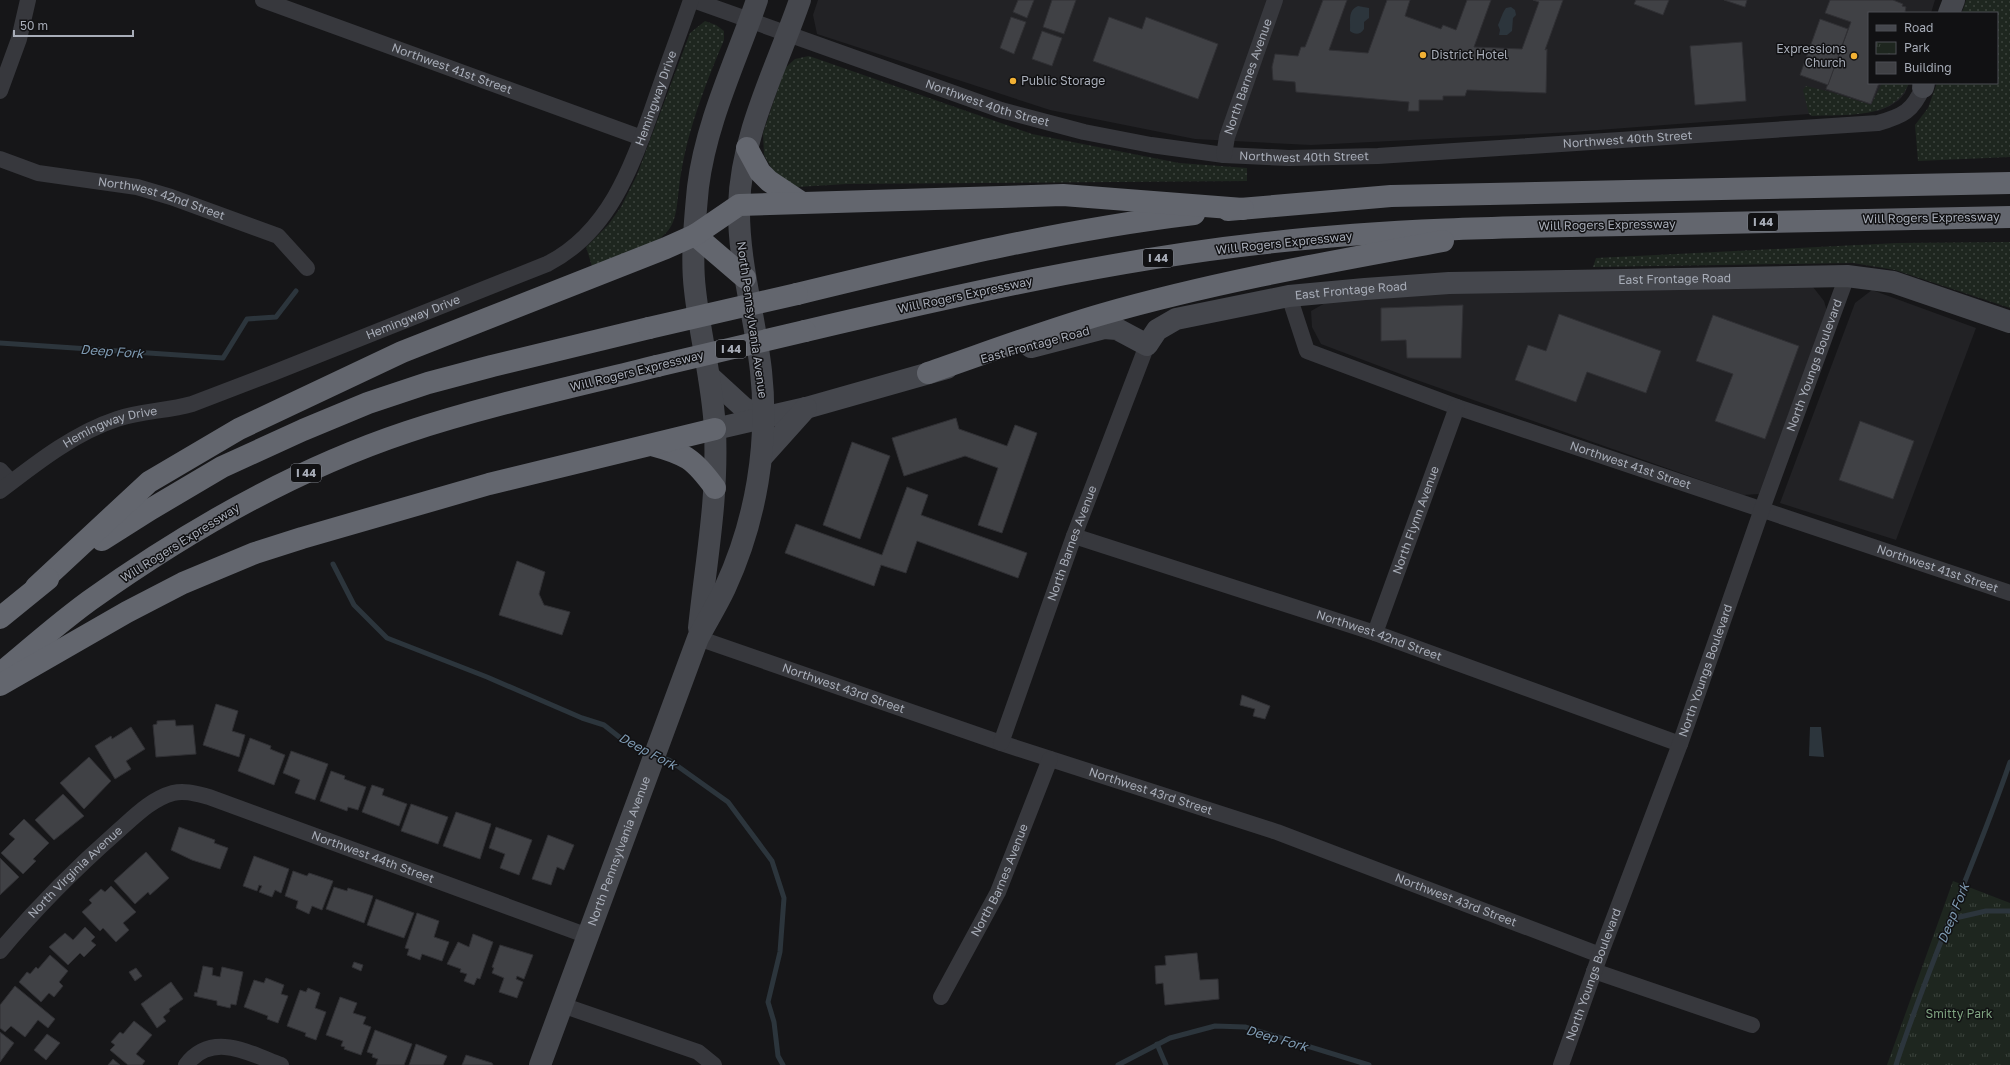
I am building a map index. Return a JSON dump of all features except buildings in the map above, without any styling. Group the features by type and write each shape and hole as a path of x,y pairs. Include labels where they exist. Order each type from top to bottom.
{"highway":[{"path":"747,148 760,172 769,181 802,203"},
{"path":"36,588 98,543 164,501 222,467 303,430 368,403 428,383 492,366 911,266 1030,240 1175,217 1242,209 1391,196 2010,183"},
{"path":"0,618 36,588 149,482 239,429 402,352 666,248 695,235 739,205 1063,196 1242,209"},
{"name":"Will Rogers Expressway","path":"0,674 88,602 142,565 212,521 323,465 406,433 480,410 657,366 962,294 1138,261 1265,243 1392,232 1516,227 2010,217"},
{"path":"928,373 1101,314 1218,284 1516,227"},
{"path":"695,235 745,278"},
{"path":"0,685 127,612 183,582 255,553 489,484 715,429"},
{"path":"651,445 684,455 697,464 715,488"}],"main road":[{"name":"North Pennsylvania Avenue","path":"698,638 712,530 715,488 715,429 709,376 695,289 695,235 698,186 706,144 757,0"},
{"name":"North Pennsylvania Avenue","path":"540,1065 698,638 725,588 743,540 756,490 762,457 764,417 761,370 745,278 739,205 747,148 763,98 800,0"},
{"path":"1949,12 1954,0"},
{"name":"East Frontage Road","path":"715,429 806,408 928,373 1104,328 1117,329 1147,345 1157,330 1176,319 1289,296 1449,283 1847,276 1893,282 2010,322"},
{"path":"709,376 744,408 764,417"},
{"path":"762,457 806,408"}],"street":[{"path":"0,91 19,39 28,0"},
{"name":"Northwest 41st Street","path":"263,0 642,138"},
{"name":"Hemingway Drive","path":"6,487 59,449 105,424 135,415 171,410 192,404 556,260 582,239 608,209 624,182 642,138 692,0"},
{"name":"Northwest 40th Street","path":"692,0 1001,110 1039,122 1151,145 1224,155 1289,158 1378,156 1878,123 1904,114 1912,107 1924,85"},
{"name":"North Barnes Avenue","path":"1224,155 1227,137 1275,0"},
{"name":"Northwest 42nd Street","path":"0,160 38,172 137,188 171,197 278,236 307,268"},
{"name":"North Youngs Boulevard","path":"1561,1065 1594,971 1680,744 1762,509 1847,276"},
{"name":"Northwest 41st Street","path":"1289,296 1307,351 1457,408 2010,592"},
{"name":"North Barnes Avenue","path":"1001,743 1074,536 1147,345"},
{"name":"North Flynn Avenue","path":"1375,633 1457,408"},
{"path":"0,470 6,487"},
{"name":"Northwest 42nd Street","path":"1074,536 1375,633 1680,744"},
{"name":"Northwest 43rd Street","path":"698,638 1050,760 1277,832 1600,955"},
{"name":"North Barnes Avenue","path":"941,998 998,892 1050,760"},
{"name":"Northwest 44th Street","path":"156,800 173,793 190,792 209,797 588,936"},
{"name":"North Virginia Avenue","path":"0,951 68,878 126,824 156,800"},
{"path":"1594,971 1752,1025"},
{"path":"562,1005 698,1052 714,1065"},
{"path":"186,1065 204,1049 214,1046 224,1046 281,1065"}],"shaded area":[{"path":"818,0 1935,0 1931,12 1868,12 1868,84 1909,84 1905,93 1899,100 1878,111 1809,114 1572,132 1311,145 1195,139 1050,110 817,34 813,15"},
{"path":"1358,6 1369,8 1369,18 1364,22 1364,29 1356,34 1350,31 1350,17 1352,11"},
{"path":"1511,7 1515,10 1516,15 1513,18 1512,31 1507,35 1499,35 1500,30 1498,25 1506,8"},
{"path":"1813,287 1824,301 1827,311 1759,494 1743,495 1411,378 1321,344 1312,327 1311,311 1332,299 1407,293"},
{"path":"1872,290 1976,328 1896,540 1780,503 1855,303"},
{"path":"1810,727 1821,727 1824,757 1809,756"}],"green space":[{"path":"1966,0 2010,0 2010,157 1918,161 1915,125 1928,108 1937,84 1998,84 1998,12 1962,12"},
{"path":"705,21 716,25 724,31 724,40 696,112 682,169 676,212 670,229 658,240 641,250 592,266 586,247 608,225 621,207 637,175 690,33"},
{"path":"809,56 1032,134 1179,163 1247,168 1247,181 847,184 797,187 776,176 764,155 763,133 785,68 795,59"},
{"path":"1882,84 1908,84 1902,95 1892,103 1881,109 1868,113 1854,114 1812,116 1809,114 1803,90 1806,86 1871,105"},
{"path":"2010,242 2010,308 1895,270 1853,263 1593,267 1596,258 1897,243"},
{"name":"Smitty Park","path":"1953,881 2010,903 2010,1065 1887,1065"}],"waterway":[{"name":"Deep Fork","path":"0,343 223,358 247,319 276,317 296,291"},
{"name":"Deep Fork","path":"333,564 354,605 387,638 487,677 582,718 604,725 623,740 651,753"},
{"name":"Deep Fork","path":"660,757 669,760 728,802 772,861 784,898 780,952 768,1002 774,1022 778,1056 783,1065"},
{"name":"Deep Fork","path":"1896,1065 1937,951 1982,838 2010,762"},
{"path":"1951,919 1986,911 2010,911"},
{"name":"Deep Fork","path":"1118,1065 1170,1038 1215,1026 1245,1027 1369,1065"},
{"path":"1157,1044 1166,1065"}],"place":[{"name":"District Hotel","path":"1423,55"},
{"name":"Expressions Church","path":"1854,56"},
{"name":"Public Storage","path":"1013,81"}]}
